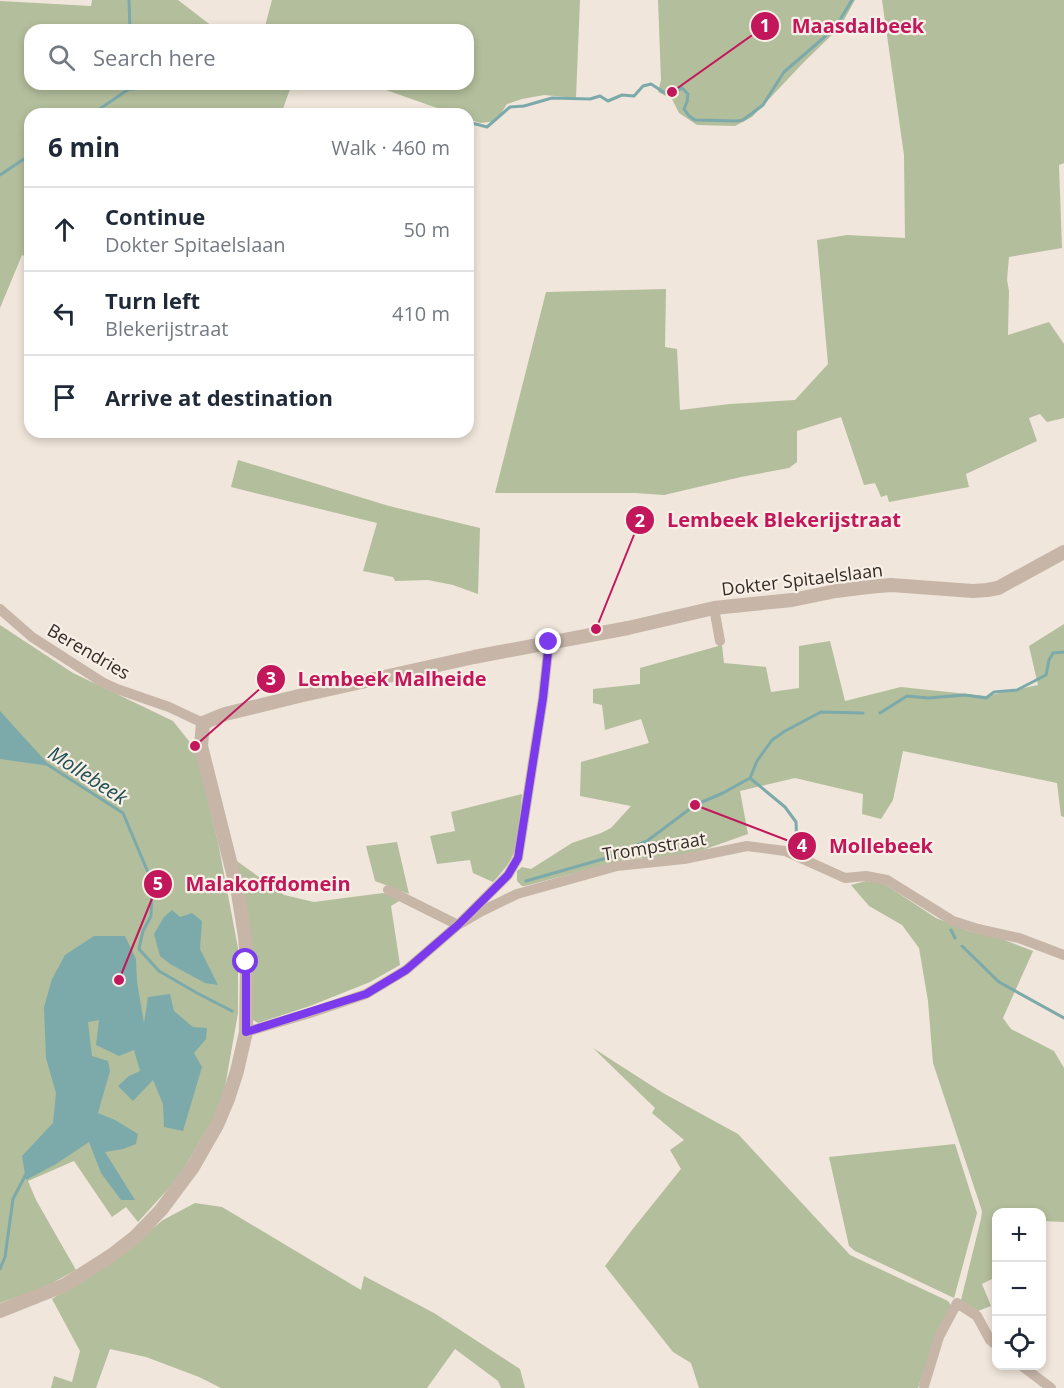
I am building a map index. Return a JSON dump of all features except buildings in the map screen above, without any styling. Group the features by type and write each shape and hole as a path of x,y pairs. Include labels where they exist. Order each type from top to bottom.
{"street":[{"name":"Dokter Spitaelslaan","path":"209,721 225,714 303,694 474,657 628,628 714,608 792,600 836,591 891,585 972,591 998,588 1064,552"},
{"name":"Dokter Spitaelslaan","path":"714,608 720,641"},
{"name":"Berendries","path":"0,609 32,636 102,682 209,721"},
{"path":"246,1032 366,994 406,970 458,925 508,875 518,858 543,698 549,642"},
{"path":"0,1311 48,1293 81,1276 135,1237 161,1210 194,1167 218,1125 237,1071 246,1032 246,962 245,938 238,894 201,746 209,721"},
{"name":"Trompstraat","path":"458,925 517,894 617,866 684,859 747,846 785,851 845,878 866,876 887,880 953,921 1019,938 1064,955"},
{"path":"508,875 509,887 517,894"},
{"path":"388,890 458,925"},
{"path":"924,1386 939,1337 957,1303 977,1316 992,1342"},
{"path":"1028,1370 1051,1388"}],"green space":[{"path":"92,0 178,0 209,24 24,24 24,90 290,90 283,108 24,108 24,256 22,255 0,308 0,1 91,6"},
{"path":"272,0 580,0 576,98 544,95 522,99 507,104 496,121 480,123 474,121 474,108 437,108 386,90 474,90 474,24 266,24"},
{"path":"658,0 855,0 840,27 752,117 735,126 697,125 679,113 672,99 658,92 661,80"},
{"path":"882,0 1064,0 1064,163 1059,165 1062,248 1009,257 1007,280 1008,335 1049,322 1064,344 1064,418 1047,422 1040,414 1029,418 1037,441 966,474 969,487 889,502 887,495 881,497 875,483 864,485 841,417 797,431 797,462 789,468 664,495 495,493 546,292 666,289 665,347 677,349 680,410 795,400 828,364 817,240 847,235 905,238 904,155"},
{"path":"238,460 389,506 480,528 478,594 453,585 428,580 395,581 393,577 363,571 377,523 231,487"},
{"path":"1064,624 1064,817 1061,816 1057,783 903,751 893,800 881,819 862,814 863,794 795,778 740,791 748,834 677,857 628,859 525,886 517,881 517,871 522,867 531,869 572,843 611,828 631,806 580,796 581,762 649,743 641,719 605,730 602,705 593,703 593,689 640,684 640,668 722,645 724,663 766,667 771,692 799,688 799,646 830,641 845,701 901,687 986,696 1038,685 1029,646"},
{"path":"0,625 73,673 173,721 196,750 218,842 238,948 238,1013 222,1104 179,1177 138,1222 126,1207 112,1217 74,1161 28,1181 36,1200 76,1270 43,1288 0,1303"},
{"path":"522,794 513,855 493,882 473,873 470,860 437,864 430,836 455,831 451,812"},
{"path":"397,842 409,894 375,881 366,846"},
{"path":"234,859 284,895 314,902 383,893 401,900 391,906 400,965 370,982 310,1006 258,1023 253,1020"},
{"path":"866,881 883,883 936,918 968,931 1002,939 1033,951 1003,1018 1011,1029 1054,1051 1064,1068 1064,1222 1046,1221 1046,1208 992,1208 992,1279 982,1284 991,1306 978,1311 961,1300 982,1211 933,1063 928,1001 919,948 902,925 869,906 851,885"},
{"path":"593,1048 663,1093 738,1134 850,1255 948,1301 952,1307 938,1331 918,1388 699,1388 691,1363 673,1352 605,1266 681,1169 670,1150 684,1140 652,1113 655,1108"},
{"path":"955,1144 977,1213 954,1298 855,1251 849,1246 829,1157"},
{"path":"195,1203 222,1207 361,1290 364,1276 434,1313 520,1369 525,1388 501,1388 498,1381 455,1349 427,1388 221,1388 146,1357 110,1349 96,1388 51,1388 54,1376 72,1382 80,1351 52,1299 114,1260 163,1220"}],"water":[{"path":"0,711 50,766 0,759"},
{"path":"172,910 180,917 192,913 202,921 200,949 218,985 205,983 160,956 154,934 164,917"},
{"path":"94,936 125,936 136,959 137,982 144,1023 148,997 170,994 174,1011 193,1027 207,1028 206,1039 194,1053 202,1067 183,1131 164,1127 163,1104 153,1080 133,1101 118,1086 129,1076 140,1071 134,1050 119,1056 96,1045 99,1020 88,1022 92,1056 108,1061 110,1071 98,1113 138,1134 136,1144 105,1152 135,1200 121,1200 101,1173 89,1142 26,1180 22,1156 53,1123 56,1093 46,1058 44,1007 52,979 65,955"}],"waterway":[{"path":"129,0 130,24"},
{"path":"474,124 487,127 510,107 524,106 552,98 590,99 600,96 608,101 622,95 634,96 643,86 651,84 665,93 682,88 688,94 684,109 695,120 743,120 763,105 784,72 835,28 852,0"},
{"path":"101,108 128,90"},
{"path":"0,175 24,159"},
{"name":"Mollebeek","path":"880,713 907,696 928,698 965,695 986,698 994,692 1017,690 1046,675 1053,653 1064,652"},
{"name":"Mollebeek","path":"526,881 603,859 647,841 695,805 750,778 757,761 772,740 821,712 863,713"},
{"name":"Mollebeek","path":"48,765 123,813 152,882 151,916 143,931 139,949 159,971 232,1011"},
{"path":"750,778 785,807 796,822 797,844"},
{"path":"951,930 955,938"},
{"path":"962,946 999,982 1064,1018"},
{"path":"0,1269 5,1257 13,1199 26,1174"}],"place":[{"name":"Maasdalbeek","path":"672,92"},
{"name":"Lembeek Blekerijstraat","path":"596,629"},
{"name":"Lembeek Malheide","path":"195,746"},
{"name":"Mollebeek","path":"695,805"},
{"name":"Malakoffdomein","path":"119,980"}],"route":[{"path":"246,962 246,1032 366,994 406,970 458,925 508,875 518,858 535,758 549,642"}]}
